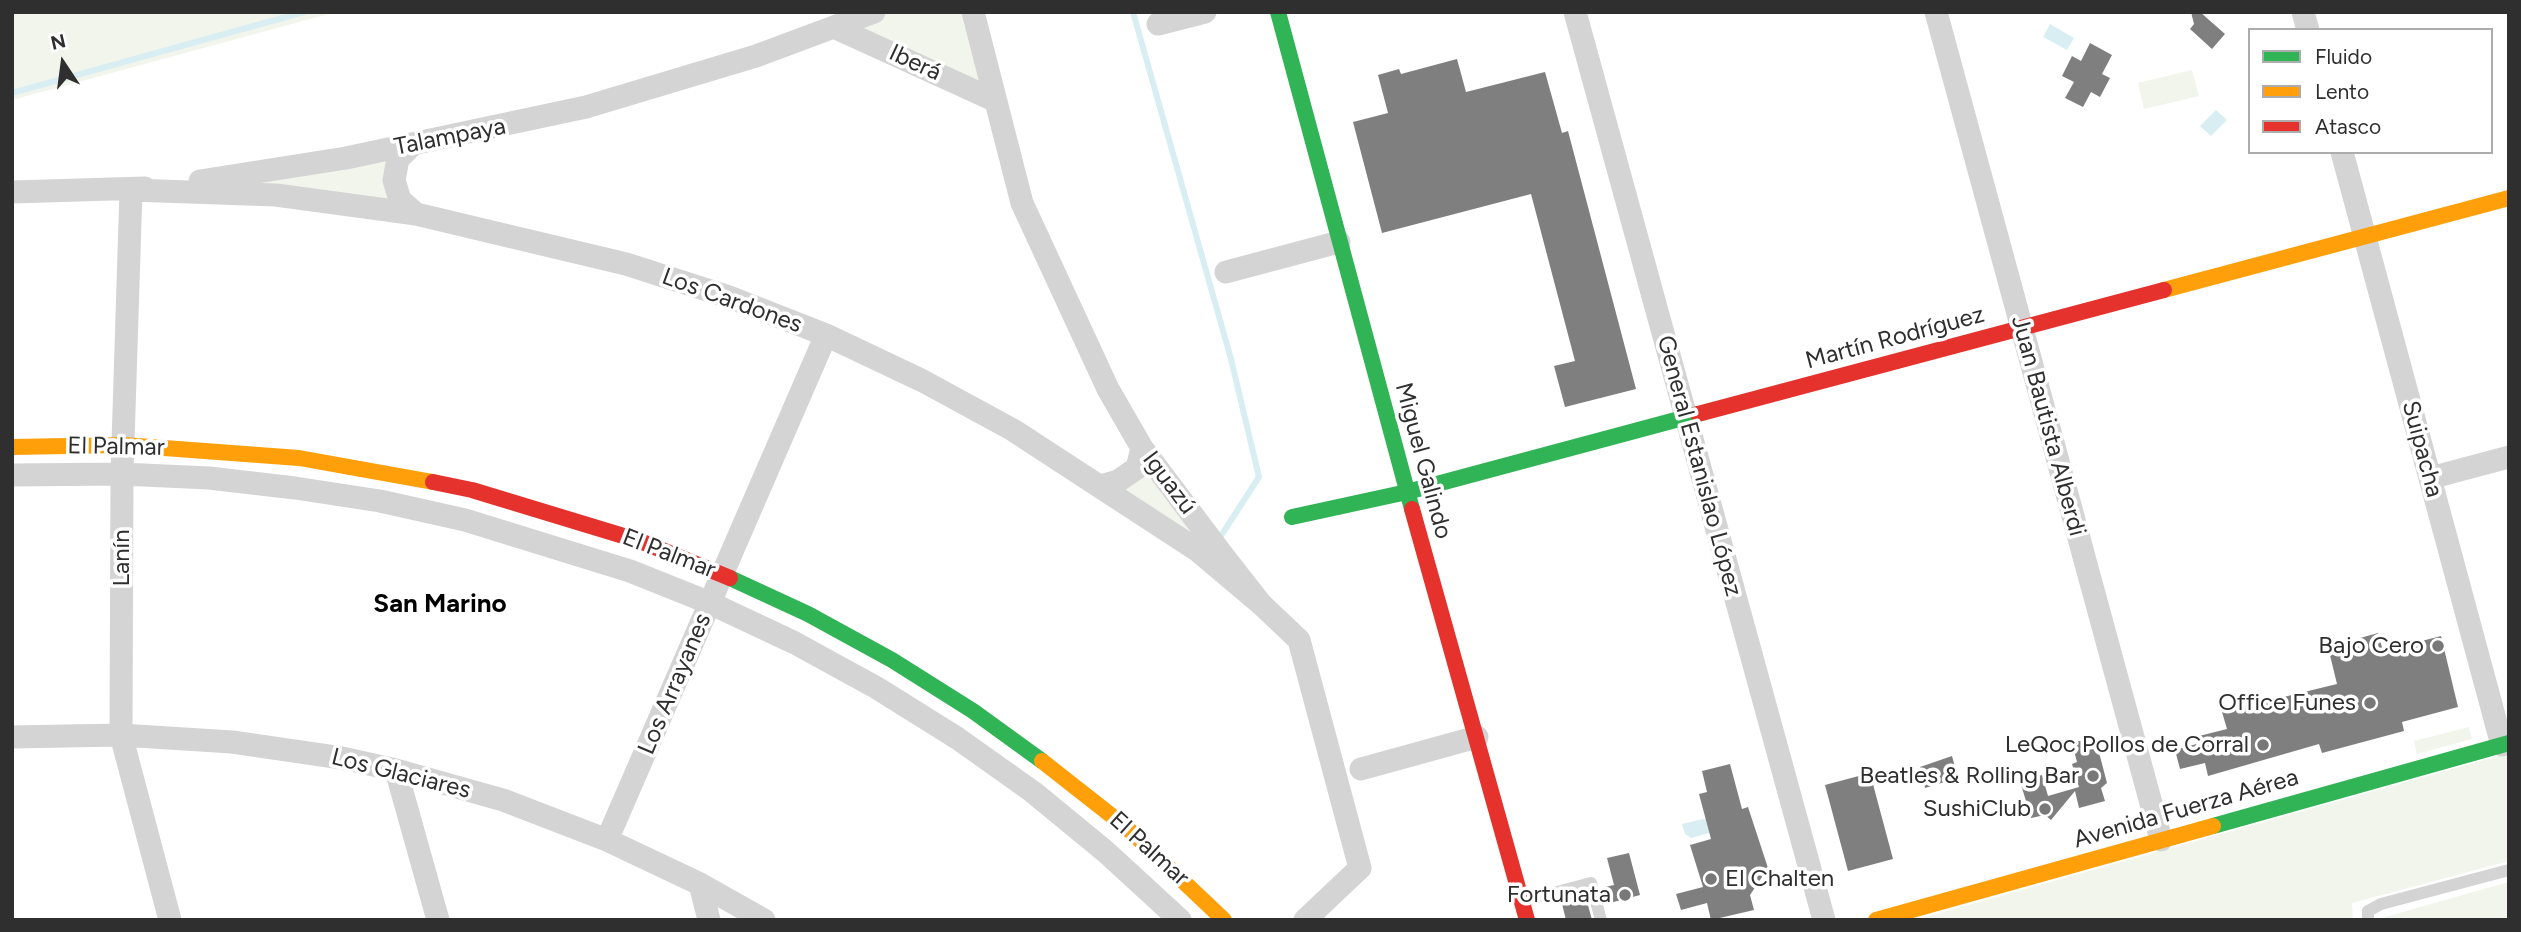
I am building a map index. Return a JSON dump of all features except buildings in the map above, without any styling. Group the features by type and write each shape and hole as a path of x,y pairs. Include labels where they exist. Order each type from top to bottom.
{"street":[{"name":"Talampaya","path":"12,192 131,190 226,179 413,144 598,103 671,83 874,12"},
{"name":"Iguazú","path":"973,12 993,100 1022,203 1048,266 1108,389 1142,448 1261,604 1299,640 1360,867 1306,920"},
{"path":"1158,24 1205,12"},
{"name":"Miguel Galindo","path":"1278,12 1407,492 1528,920"},
{"name":"General Estanislao López","path":"1575,12 1824,920"},
{"name":"Juan Bautista Alberdi","path":"1936,12 2161,840"},
{"name":"Iberá","path":"836,27 993,100"},
{"path":"413,144 398,159 394,180 400,200 416,214"},
{"name":"Suipacha","path":"2343,154 2430,478 2506,744"},
{"name":"Los Cardones","path":"131,190 276,195 416,214 626,264 729,297 826,335 923,381 991,418 1197,550 1261,604"},
{"name":"Lanín","path":"131,190 122,474 121,735 170,920"},
{"name":"Martín Rodríguez","path":"1292,517 1407,492 2509,198"},
{"path":"1226,272 1339,242"},
{"name":"Los Arrayanes","path":"607,840 826,335"},
{"name":"El Palmar","path":"12,447 124,446 212,449 299,458 435,482 556,514 639,541 722,574 808,614 892,660 974,711 1051,767 1126,827 1224,920"},
{"path":"1100,486 1118,481 1137,468 1142,448"},
{"path":"2430,478 2509,457"},
{"name":"El Palmar","path":"12,475 122,474 209,478 295,488 453,517 559,547 710,603 807,649 877,688 957,738 1085,835 1180,920"},
{"name":"Los Glaciares","path":"12,737 121,735 259,745 397,770 503,800 607,840 700,884 764,920"},
{"path":"1361,769 1477,737"},
{"name":"Avenida Fuerza Aérea","path":"1876,920 2506,744"},
{"path":"397,770 438,920"},
{"path":"700,884 709,920"}],"lane":[{"path":"2368,920 2368,911 2381,904 2509,870"},
{"path":"1523,902 1591,883 1601,920"}],"shaded area":[{"path":"12,12 336,12 12,100"},
{"path":"874,12 973,12 994,100 836,28"},
{"path":"2050,24 2074,38 2067,50 2043,37"},
{"path":"2192,70 2199,96 2144,109 2138,83"},
{"path":"2216,110 2227,120 2211,136 2200,126"},
{"path":"398,159 416,214 226,179"},
{"path":"1142,448 1224,557 1100,486"},
{"path":"2469,727 2472,739 2417,754 2414,741"},
{"path":"2509,753 2509,861 2352,903 2353,920 1915,920"},
{"path":"1709,820 1712,829 1709,833 1691,838 1685,834 1682,824"},
{"path":"2509,882 2509,920 2384,920 2385,917"}],"waterway":[{"path":"12,93 304,12"},
{"path":"1133,12 1231,359 1259,477 1217,542"}],"traffic: fast":[{"path":"1278,12 1412,509"},
{"path":"1292,517 1407,492 1698,414"},
{"path":"730,578 808,614 892,660 973,711 1042,761"},
{"path":"2213,826 2509,743"}],"traffic: slow":[{"path":"2164,290 2509,198"},
{"path":"12,447 124,445 299,458 433,482"},
{"path":"1042,761 1126,827 1224,920"},
{"path":"1876,920 2213,826"}],"traffic: jam":[{"path":"1698,414 2164,290"},
{"path":"433,482 472,490 640,541 730,578"},
{"path":"1412,509 1527,920"}],"place":[{"name":"Bajo Cero","path":"2438,646"},
{"name":"Office Funes","path":"2370,703"},
{"name":"LeQoc Pollos de Corral","path":"2263,745"},
{"name":"Beatles & Rolling Bar","path":"2093,776"},
{"name":"SushiClub","path":"2045,809"},
{"name":"El Chalten","path":"1711,879"},
{"name":"Fortunata","path":"1625,895"}],"district":[{"name":"San Marino","path":"440,604"}]}
